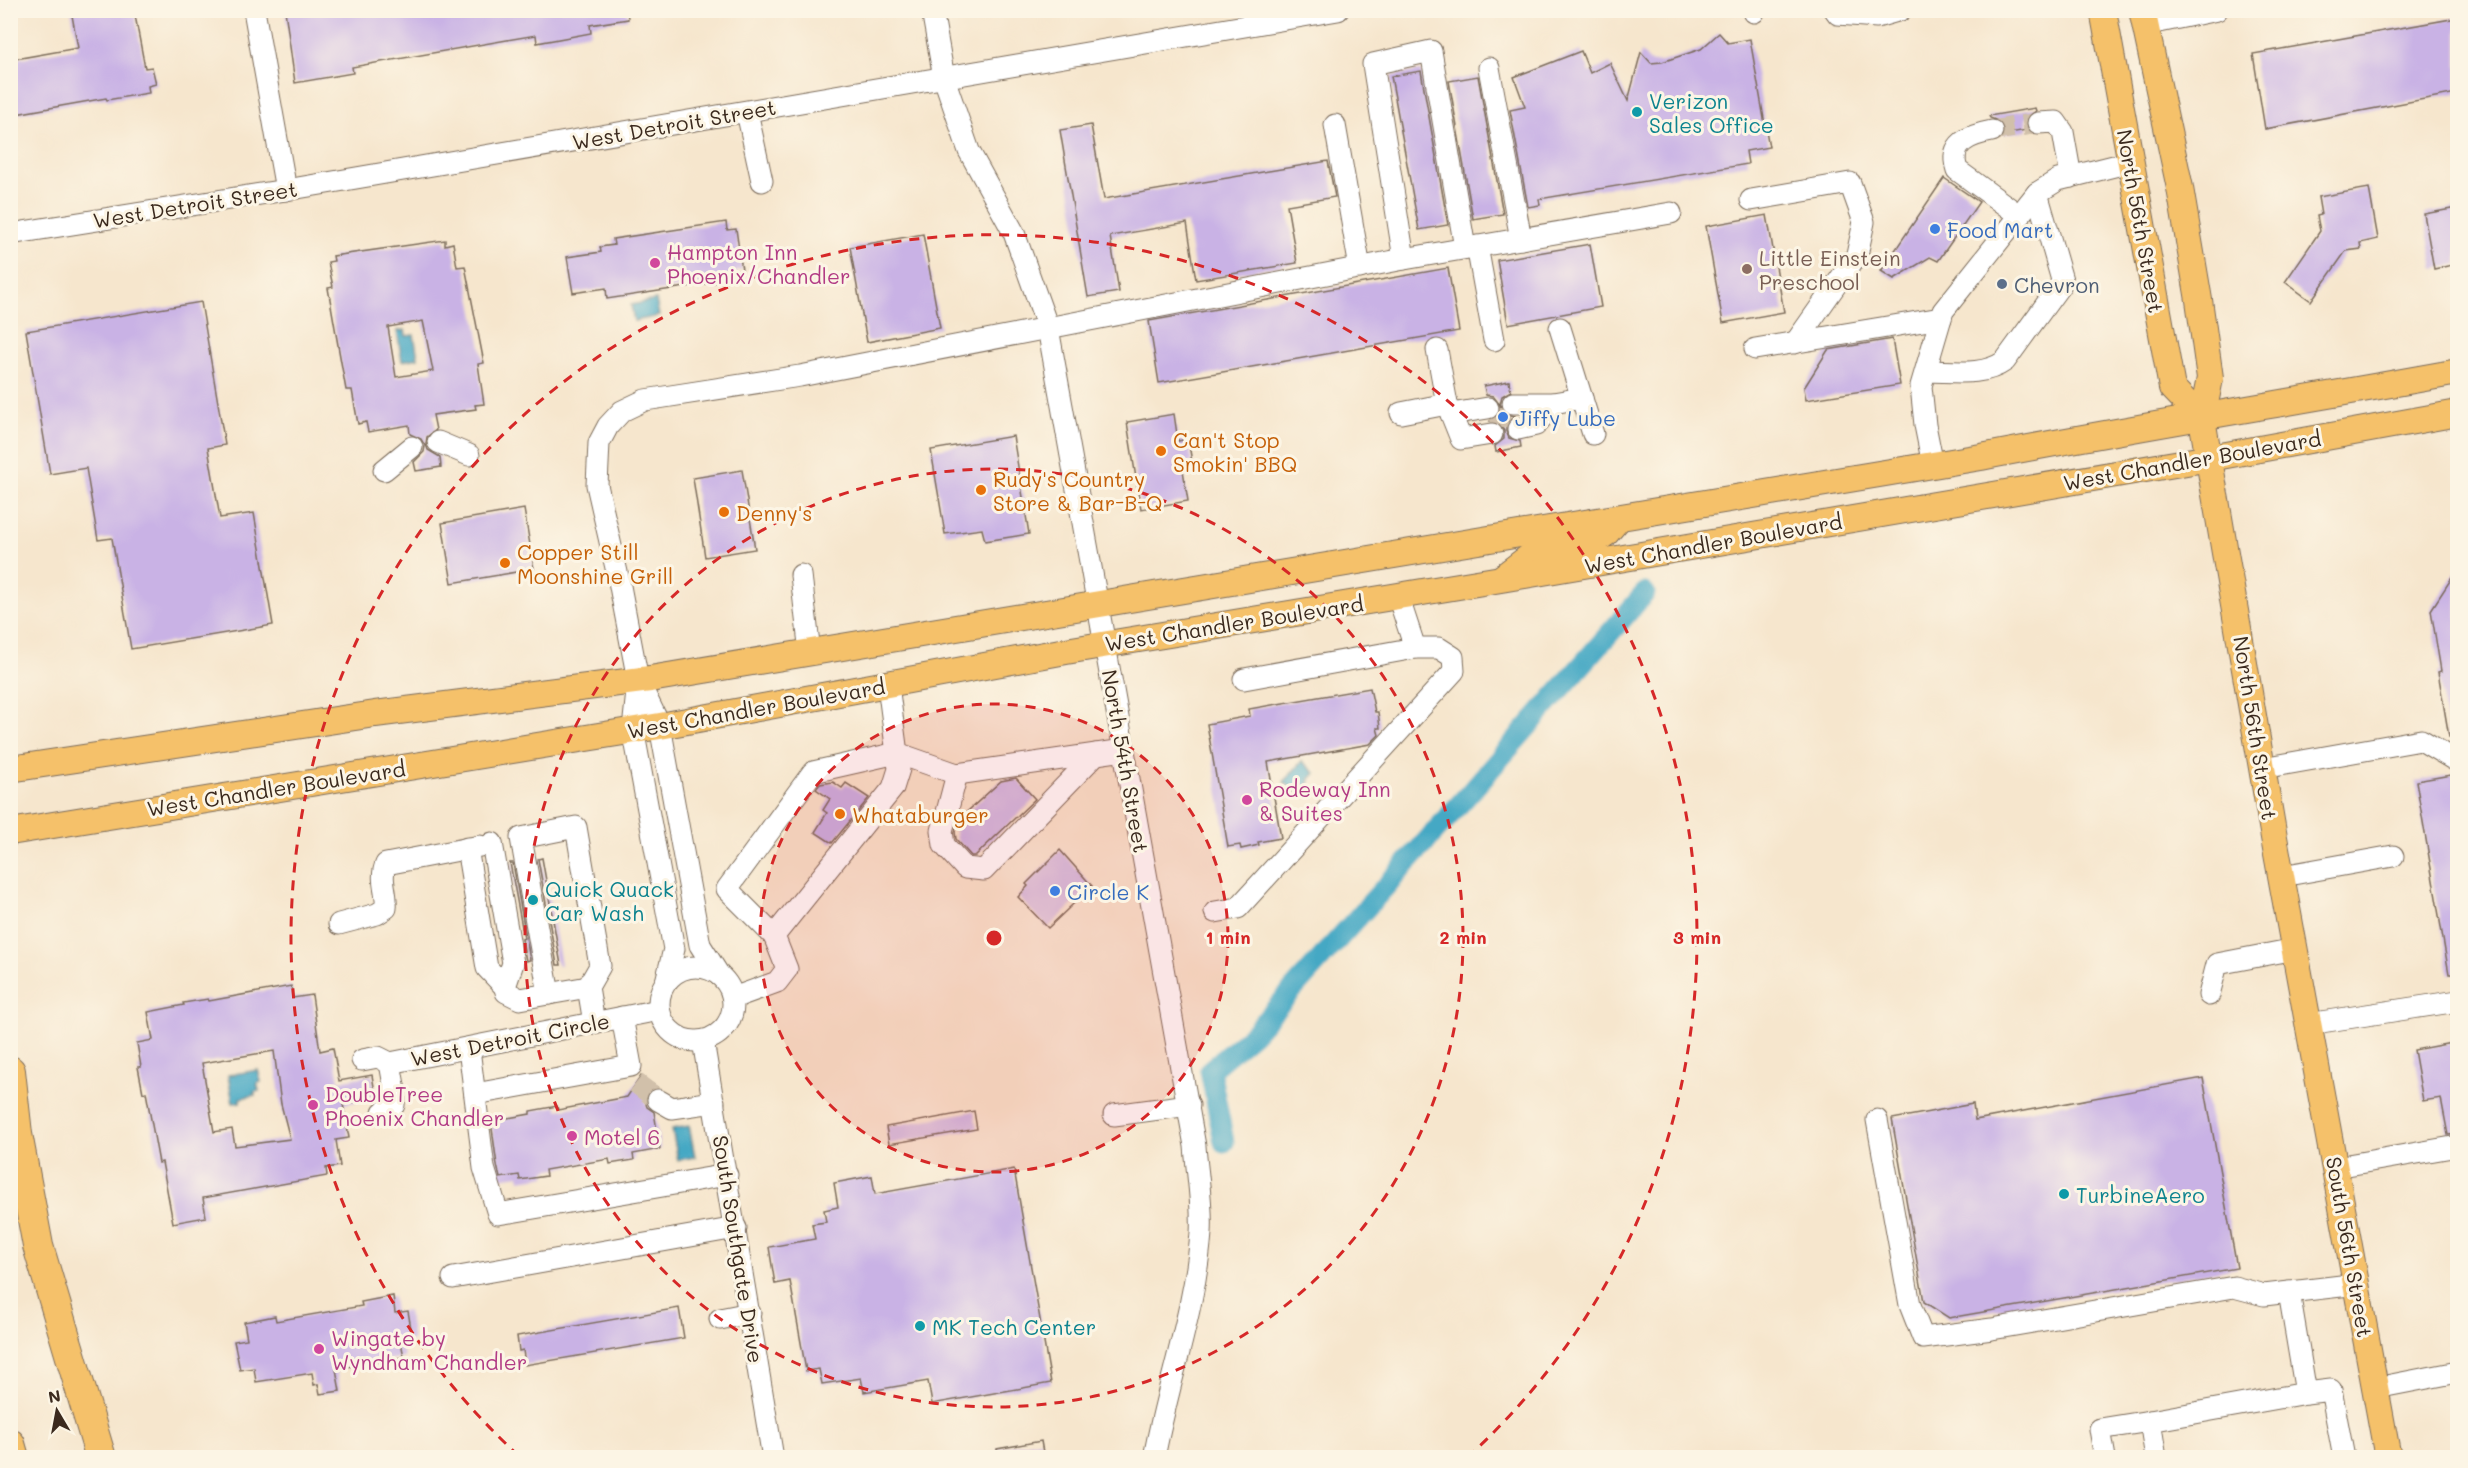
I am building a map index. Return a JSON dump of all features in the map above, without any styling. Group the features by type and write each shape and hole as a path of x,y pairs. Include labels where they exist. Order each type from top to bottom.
{"highway":[{"path":"10,1071 17,1134 38,1246 101,1458"},
{"path":"10,1444 14,1458"}],"main road":[{"name":"North 56th Street","path":"2103,10 2172,388 2202,419"},
{"name":"North 56th Street","path":"2144,18 2180,188 2201,311 2210,378 2202,419 2309,1030"},
{"name":"West Chandler Boulevard","path":"10,769 383,712 638,680 1098,606 1933,465 2146,425 2202,419 2457,372"},
{"name":"West Chandler Boulevard","path":"10,832 660,726 888,686 1106,644 2210,458 2457,413"},
{"path":"1501,579 1536,551 1596,540 1606,533 1618,518"},
{"name":"South 56th Street","path":"2309,1030 2358,1284 2388,1458"}],"street":[{"path":"254,10 285,190"},
{"name":"North 54th Street","path":"932,10 944,78 969,151 1014,233 1048,328 1189,1105 1202,1231 1192,1303 1162,1413 1154,1458"},
{"name":"West Detroit Street","path":"10,234 285,190 1338,10"},
{"path":"1835,10 1838,14 1877,17 1901,10"},
{"path":"2144,18 2217,10"},
{"path":"1404,259 1373,64 1431,51 1471,247 1494,340"},
{"path":"1489,68 1521,238"},
{"path":"747,112 762,181"},
{"path":"2038,123 2056,122 2063,132 2071,177"},
{"path":"1335,125 1360,268"},
{"path":"1992,131 1963,140 1954,160 1957,170 2020,216"},
{"path":"1933,465 1925,425 1922,386 1943,311 2037,193 2058,180 2130,162"},
{"path":"1751,200 1850,183 1864,222 1857,255 1795,343"},
{"path":"1927,370 1969,372 1997,367 2005,361 2061,284 2055,251 2037,193"},
{"path":"638,680 633,729 674,949 666,982 659,998 659,1010 667,1028 674,1035 692,1042 703,1041 713,1038 725,1029 731,1020 733,998 729,986 719,975 700,945 660,726 638,680 620,581 597,485 600,443 608,426 622,411 645,400 800,376 1404,259 1671,213"},
{"path":"1755,350 1941,318"},
{"path":"1560,328 1593,434"},
{"path":"1437,350 1451,415"},
{"path":"1515,416 1553,403 1582,398"},
{"path":"1401,413 1451,415 1490,420"},
{"path":"438,442 469,455"},
{"path":"384,470 412,447"},
{"path":"801,575 810,652"},
{"path":"1398,596 1415,648"},
{"path":"1215,912 1238,908 1454,671 1453,657 1439,648 1415,648 1244,679"},
{"path":"774,936 893,788 900,769 888,686"},
{"path":"2263,768 2421,740 2453,759"},
{"path":"733,998 777,982 787,969 774,936 727,889 813,772 897,753 957,774 1124,750"},
{"path":"957,774 942,831 944,844 965,868 984,870 1096,754"},
{"path":"339,924 377,914 386,908 387,901 382,878 386,864 576,827 600,966 588,987 594,1023"},
{"path":"520,838 549,994"},
{"path":"479,846 487,968 505,987 506,992 520,999 588,987"},
{"path":"2282,876 2393,856"},
{"path":"2209,995 2217,964 2295,949"},
{"path":"666,982 679,971 691,967 706,968 719,975"},
{"path":"2309,1030 2457,1001"},
{"name":"West Detroit Circle","path":"362,1060 378,1058 390,1063 659,1010"},
{"path":"475,1094 634,1074 622,1017"},
{"name":"South Southgate Drive","path":"703,1041 773,1458"},
{"path":"469,1049 484,1168 498,1214 727,1176"},
{"path":"383,1112 394,1105 395,1091 390,1063"},
{"path":"658,1101 672,1108 714,1102"},
{"path":"1114,1115 1189,1105"},
{"path":"1876,1120 1910,1305 1923,1338 1992,1329 2234,1287 2264,1295 2358,1284"},
{"path":"2336,1167 2457,1146"},
{"path":"453,1278 736,1228"},
{"path":"2289,1292 2306,1393"},
{"path":"720,1319 750,1313"},
{"path":"2376,1388 2457,1372"},
{"path":"2105,1458 2100,1429 2331,1390 2344,1458"},
{"path":"2150,1421 2156,1458"}],"water":[{"path":"656,300 659,316 634,321 631,305"},
{"path":"405,330 406,336 414,335 418,358 402,361 397,331"},
{"path":"1302,761 1315,773 1309,780 1310,782 1298,793 1284,782"},
{"path":"258,1070 261,1082 257,1083 259,1091 254,1092 255,1095 240,1098 240,1102 233,1103 228,1075"},
{"path":"689,1126 695,1157 678,1160 672,1129"}],"building":[{"path":"71,10 134,10 145,68 152,67 156,84 148,86 149,93 10,115 10,60 78,48"},
{"path":"285,10 627,10 628,19 590,25 591,33 537,43 536,35 352,67 353,73 295,83"},
{"path":"2457,18 2457,93 2265,129 2253,54"},
{"name":"Verizon Sales Office","path":"1719,33 1728,43 1750,39 1769,147 1746,151 1748,164 1539,199 1540,205 1528,207 1510,110 1525,107 1514,77 1581,51 1590,73 1610,63 1628,101 1641,52 1651,63 1662,62 1701,49"},
{"path":"1421,71 1448,225 1419,230 1391,76"},
{"path":"1478,76 1503,214 1473,219 1449,81"},
{"path":"2035,108 2036,111 2026,118 2027,130 2004,134 2001,122 1989,116"},
{"path":"1091,125 1104,199 1328,161 1335,197 1287,205 1297,263 1196,280 1187,223 1110,236 1119,292 1088,297 1060,130"},
{"name":"Food Mart","path":"1944,178 1979,202 1938,261 1930,257 1894,279 1881,271"},
{"path":"2369,188 2378,239 2360,243 2361,249 2346,251 2311,301 2285,282 2320,231 2317,216 2321,215 2318,197"},
{"path":"2457,208 2457,264 2434,269 2424,214"},
{"path":"1767,215 1784,312 1723,323 1706,226"},
{"name":"Hampton Inn Phoenix/Chandler","path":"726,222 727,230 736,229 742,270 736,270 737,279 607,299 606,288 573,293 567,257 601,252 600,247 614,245 613,239"},
{"path":"923,234 940,328 867,342 850,247"},
{"path":"445,240 445,245 453,243 457,267 465,266 484,363 478,364 484,404 475,405 476,409 433,415 436,430 427,437 426,444 428,450 440,457 441,467 416,471 414,462 424,452 425,446 421,439 410,434 409,425 368,432 366,422 358,424 352,390 346,390 328,288 333,287 328,262 334,261 333,256","holes":["423,321 433,371 396,377 388,327"]},
{"path":"1590,244 1601,307 1508,324 1497,260"},
{"path":"1448,268 1459,331 1159,383 1149,321"},
{"path":"201,302 225,445 208,448 220,518 254,513 273,625 131,649 112,538 98,540 86,468 50,474 26,331"},
{"path":"1892,339 1900,385 1806,400 1804,388 1828,350"},
{"path":"1509,381 1511,391 1502,396 1500,404 1506,414 1515,416 1506,425 1506,431 1509,438 1520,441 1521,447 1496,452 1495,446 1504,439 1504,431 1501,426 1490,421 1500,413 1500,405 1493,396 1486,395 1484,386"},
{"name":"Can't Stop Smokin' BBQ","path":"1174,414 1178,441 1188,439 1192,462 1182,464 1188,501 1141,509 1127,422"},
{"path":"1013,436 1029,534 985,541 982,529 945,534 931,450"},
{"name":"Denny's","path":"742,470 755,549 705,557 693,478"},
{"path":"524,509 534,569 452,583 442,523"},
{"path":"2457,570 2457,737 2449,737 2431,610"},
{"name":"Rodeway Inn & Suites","path":"1370,688 1375,712 1378,712 1379,735 1370,744 1268,762 1281,838 1258,842 1259,845 1241,849 1240,845 1228,847 1207,724 1250,716 1249,709"},
{"path":"2457,774 2457,974 2449,974 2416,781"},
{"path":"1016,778 1035,799 975,856 971,856 956,839 958,820 1001,781"},
{"path":"833,782 842,788 846,783 869,798 832,843 815,832 827,813 823,810 830,799 816,789 820,784"},
{"name":"Circle K","path":"1060,850 1092,886 1048,928 1018,897 1028,886 1026,884"},
{"path":"542,858 561,965 557,965 538,859"},
{"path":"510,863 513,863 530,960 526,961 522,939 524,938"},
{"name":"DoubleTree Phoenix Chandler","path":"291,986 293,998 312,995 320,1051 333,1048 339,1081 372,1075 376,1098 343,1104 349,1138 336,1140 340,1166 326,1168 327,1176 203,1198 206,1217 173,1223 146,1092 143,1093 138,1067 141,1067 137,1043 153,1040 148,1012 184,1005 183,1003 208,999 209,1001","holes":["274,1051 281,1104 290,1139 235,1146 232,1129 214,1132 202,1063"]},
{"path":"2457,1042 2457,1134 2448,1135 2441,1098 2423,1101 2414,1050"},
{"name":"Motel 6","path":"641,1076 657,1087 647,1093 645,1101 647,1107 654,1112 660,1149 633,1154 634,1160 610,1164 609,1159 545,1170 546,1176 520,1180 519,1175 500,1178 491,1121 530,1114 530,1111 557,1106 558,1110 627,1097"},
{"name":"TurbineAero","path":"2203,1078 2237,1268 1949,1318 1924,1302 1892,1119 1973,1104 1975,1120"},
{"path":"974,1111 977,1129 889,1144 886,1127"},
{"name":"MK Tech Center","path":"1014,1169 1051,1383 932,1404 928,1381 864,1392 861,1378 822,1384 819,1369 806,1371 790,1281 775,1284 769,1247 815,1239 812,1224 826,1222 824,1210 838,1207 834,1183 872,1176 875,1194"},
{"name":"Wingate by Wyndham Chandler","path":"393,1296 395,1313 408,1311 413,1340 401,1342 404,1357 336,1369 340,1391 320,1394 318,1384 314,1385 312,1373 256,1382 254,1368 240,1370 234,1341 247,1339 244,1322 275,1316 276,1321 362,1306 361,1302"},
{"path":"679,1308 684,1338 525,1365 523,1350 519,1351 517,1336"},
{"path":"1041,1441 1044,1458 997,1458 997,1449"}],"waterway":[{"path":"1224,1142 1210,1070 1253,1034 1645,593"}],"tunnel":[{"path":"1992,131 2038,123"},
{"path":"1490,420 1515,415"},
{"path":"636,1083 658,1100"}],"place":[{"name":"Verizon Sales Office","path":"1637,112"},
{"name":"Food Mart","path":"1935,229"},
{"name":"Hampton Inn Phoenix/Chandler","path":"655,263"},
{"name":"Little Einstein Preschool","path":"1747,269"},
{"name":"Chevron","path":"2002,284"},
{"name":"Jiffy Lube","path":"1503,417"},
{"name":"Can't Stop Smokin' BBQ","path":"1161,451"},
{"name":"Rudy's Country Store & Bar-B-Q","path":"981,490"},
{"name":"Denny's","path":"724,512"},
{"name":"Copper Still Moonshine Grill","path":"505,563"},
{"name":"Rodeway Inn & Suites","path":"1247,800"},
{"name":"Whataburger","path":"840,814"},
{"name":"Circle K","path":"1055,891"},
{"name":"Quick Quack Car Wash","path":"533,900"},
{"name":"DoubleTree Phoenix Chandler","path":"313,1105"},
{"name":"Motel 6","path":"572,1136"},
{"name":"TurbineAero","path":"2064,1194"},
{"name":"MK Tech Center","path":"920,1326"},
{"name":"Wingate by Wyndham Chandler","path":"319,1349"}]}
